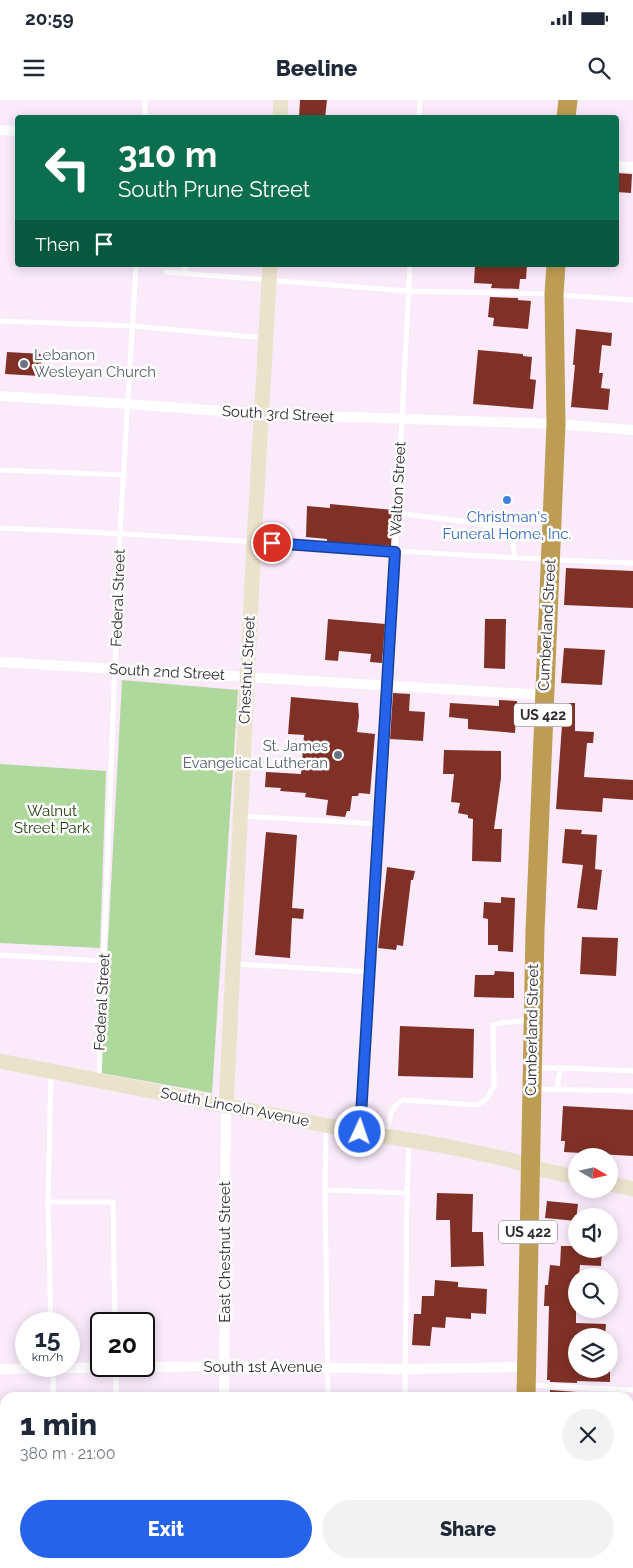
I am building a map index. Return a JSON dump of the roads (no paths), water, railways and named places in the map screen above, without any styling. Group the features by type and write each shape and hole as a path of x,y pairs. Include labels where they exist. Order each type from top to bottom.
{"highway":[{"path":"566,115 568,100"},
{"name":"Cumberland Street","path":"529,1166 543,695 556,424 554,294 556,267"},
{"name":"US 422","path":"526,1383 529,1166"}],"street":[{"path":"280,115 281,100"},
{"path":"0,130 15,131"},
{"path":"619,166 633,167"},
{"name":"Chestnut Street","path":"226,1106 254,542 270,272"},
{"name":"South 3rd Street","path":"0,396 262,414 556,424 633,430"},
{"name":"South 2nd Street","path":"0,662 543,695"},
{"name":"South Lincoln Avenue","path":"0,1061 506,1159 568,1175"},
{"name":"East Chestnut Street","path":"224,1392 226,1106"},
{"path":"618,1186 633,1188"},
{"name":"South 1st Avenue","path":"155,1367 405,1369 526,1383"},
{"name":"South 1st Avenue","path":"0,1369 15,1369"}],"lane":[{"path":"145,100 145,115"},
{"path":"419,115 420,100"},
{"name":"Federal Street","path":"99,1080 120,533 136,267"},
{"path":"185,274 186,267"},
{"name":"Walton Street","path":"360,1132 395,552 410,267"},
{"path":"166,272 185,274 270,272 408,291 554,294 633,300"},
{"path":"0,321 132,326 267,338"},
{"path":"0,470 124,475"},
{"path":"397,513 502,529 512,539 515,558"},
{"path":"0,528 120,533 395,552 633,563"},
{"path":"240,816 379,824"},
{"path":"0,955 104,960"},
{"path":"233,964 370,972"},
{"path":"387,1137 391,1111 396,1104 404,1100 477,1104 487,1099 494,1086 494,1025 532,1020"},
{"path":"532,1068 633,1071"},
{"path":"560,1090 558,1079 560,1072 564,1068"},
{"path":"51,1071 48,1202 51,1312"},
{"path":"531,1089 633,1091"},
{"path":"326,1125 328,1392"},
{"path":"405,1392 409,1140"},
{"path":"325,1190 407,1193"},
{"path":"48,1202 113,1202 115,1312"},
{"path":"53,1377 53,1392"},
{"path":"116,1377 116,1392"},
{"path":"526,1383 633,1390"}],"place":[{"name":"Lebanon Wesleyan Church","path":"24,364"},
{"name":"Christman's Funeral Home, Inc.","path":"507,500"},
{"name":"St. James Evangelical Lutheran","path":"338,755"}],"park label":[{"name":"Walnut Street Park","path":"52,820"}]}
